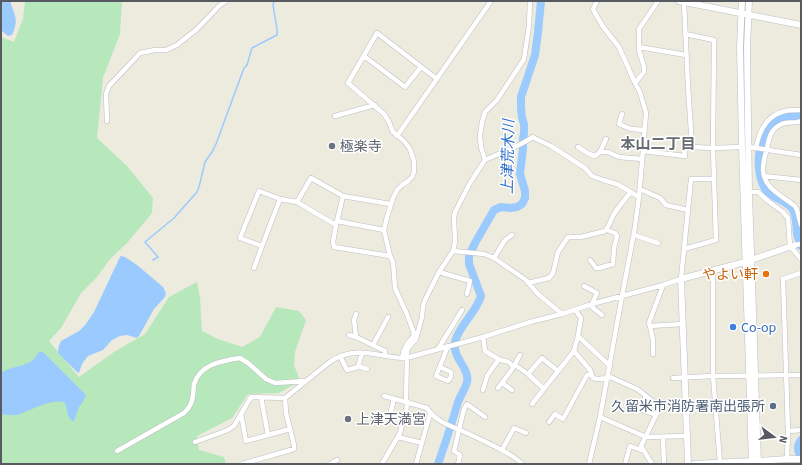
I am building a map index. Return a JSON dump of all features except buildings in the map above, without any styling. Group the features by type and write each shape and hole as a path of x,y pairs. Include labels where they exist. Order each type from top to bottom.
{"street":[{"path":"107,121 106,90 140,53 155,50 166,50 177,46 226,1"},
{"path":"397,136 491,1"},
{"path":"485,160 481,147 480,136 482,122 485,112 497,100 524,59 529,26 530,1"},
{"path":"589,464 608,377 634,235 640,189 646,113 640,92 619,47 596,15 594,9 596,1"},
{"path":"635,83 644,72 639,46 639,29 658,1"},
{"path":"742,1 740,46 745,147 755,463"},
{"path":"748,261 749,192 745,147 749,1"},
{"path":"692,147 685,34 681,2 801,25"},
{"path":"382,464 400,433 407,402 404,349 414,333 395,288 393,262 390,256 384,230 390,204 397,190 412,177 414,172 414,161 410,149 404,141 393,132 384,114 348,82 377,33 437,79"},
{"path":"684,249 716,240 714,179 714,40 685,34"},
{"path":"639,46 686,55"},
{"path":"364,56 405,87 420,67"},
{"path":"335,116 375,105"},
{"path":"756,148 761,130 766,122 775,115 784,111 801,110"},
{"path":"622,114 619,124 644,130"},
{"path":"801,121 782,124 771,133 766,150 763,170 767,183 772,189 795,206 798,210 801,225"},
{"path":"404,358 409,347 416,339 418,334 423,306 439,272 453,251 455,242 455,212 470,183 485,160 533,137 551,146 585,168 592,176 617,184 639,198"},
{"path":"578,146 589,154 595,156 600,152 606,139"},
{"path":"642,151 684,156 684,148 745,147 801,155"},
{"path":"600,152 608,152 619,157 642,159"},
{"path":"764,176 801,180"},
{"path":"297,202 311,178 343,196 390,204"},
{"path":"688,464 681,279 691,179 714,179"},
{"path":"640,189 660,198 666,205 688,210"},
{"path":"262,246 240,238 259,191 280,199 297,202 336,223 384,230"},
{"path":"607,230 615,212 631,192"},
{"path":"749,192 758,192 783,212 788,218 795,245 801,259"},
{"path":"343,196 336,223 333,242 334,247 390,256"},
{"path":"254,268 280,199"},
{"path":"528,283 549,278 558,252 568,237 581,237 607,230 615,233 617,236 614,248 613,264 596,268 590,260"},
{"path":"494,258 505,240 512,235"},
{"path":"634,235 658,243"},
{"path":"195,442 228,430 234,426 251,397 285,398 331,361 340,356 354,352 404,358 483,337 592,304 748,261 795,245"},
{"path":"453,251 484,254 494,258 526,280 538,294 562,314"},
{"path":"713,270 713,376 720,463"},
{"path":"439,272 470,281 467,294"},
{"path":"790,461 783,279 801,272"},
{"path":"653,354 653,340 649,323 663,285"},
{"path":"584,286 597,293 592,304"},
{"path":"592,304 593,308 602,315"},
{"path":"438,349 462,310"},
{"path":"532,404 574,351 581,318 575,310"},
{"path":"356,314 354,320 356,337"},
{"path":"374,345 388,317"},
{"path":"650,326 683,324"},
{"path":"349,335 385,351 384,356"},
{"path":"578,336 610,366"},
{"path":"483,337 485,351 510,363 528,374 544,388"},
{"path":"440,367 448,346"},
{"path":"574,351 590,370 593,378 597,379 608,377 637,389 660,407 641,446 652,464"},
{"path":"358,366 362,353"},
{"path":"498,388 513,368 520,355"},
{"path":"340,356 347,370 358,366 367,369"},
{"path":"117,451 184,413 191,403 194,384 200,373 208,366 227,360 240,358 266,379 276,382 305,381"},
{"path":"528,374 542,358 558,371"},
{"path":"483,390 487,376 499,359"},
{"path":"548,422 555,414 563,419 588,375 591,375"},
{"path":"673,378 801,375"},
{"path":"502,383 512,390"},
{"path":"384,396 427,408 430,414 445,424 502,450 516,458 520,463"},
{"path":"646,396 640,408 656,415"},
{"path":"261,397 268,435"},
{"path":"242,464 294,450 286,413 285,398"},
{"path":"389,419 394,399"},
{"path":"458,464 460,455 454,451 464,409 468,404 485,417"},
{"path":"241,414 246,441 290,429"},
{"path":"416,464 430,414"},
{"path":"600,416 646,437 686,436"},
{"path":"502,450 514,428 526,433"},
{"path":"788,431 801,430"},
{"path":"398,437 422,443"},
{"path":"662,437 664,464"},
{"path":"625,464 630,446 644,451"},
{"path":"694,464 755,463 801,459"},
{"path":"330,464 337,460"}],"green space":[{"path":"25,1 122,1 120,34 103,78 97,138 127,166 153,198 152,213 127,243 110,259 97,277 81,293 61,328 49,341 79,377 114,352 145,334 169,297 197,282 200,297 202,331 218,339 242,347 260,337 276,307 299,311 306,320 295,352 294,365 300,381 279,393 248,394 232,418 197,436 199,450 224,457 226,464 1,464 1,37 14,42 23,19"}],"water":[{"path":"1,1 10,1 15,14 16,22 12,35 8,36 1,30"},
{"path":"121,256 137,265 163,287 166,293 165,297 154,309 137,338 127,335 120,336 112,340 103,350 88,356 82,364 79,373 58,353 59,345 61,341 79,331 86,324 94,312"},
{"path":"39,352 43,352 86,395 79,407 74,421 72,421 69,416 65,403 61,402 49,403 18,415 1,414 1,373 8,369 30,362"}],"waterway":[{"path":"153,260 158,257 145,242 174,218 197,192 205,162 216,144 244,68 247,65 252,48 277,35 273,5 274,1"},
{"name":"上津荒木川","path":"438,464 458,402 467,382 466,372 456,353 455,342 460,330 479,302 481,296 469,264 469,256 494,210 501,207 517,207 522,204 525,198 525,191 520,174 524,133 521,97 535,55 541,1"},
{"path":"801,116 787,117 774,122 764,135 759,154 762,183 769,193 788,204 793,210 796,219 797,234 801,246"},
{"path":"801,440 798,448 801,457"}],"place":[{"name":"極楽寺","path":"332,146"},
{"name":"やよい軒","path":"766,274"},
{"name":"Co-op","path":"733,327"},
{"name":"久留米市消防署南出張所","path":"773,406"},
{"name":"上津天満宮","path":"348,419"}],"district":[{"name":"本山二丁目","path":"658,144"}]}
